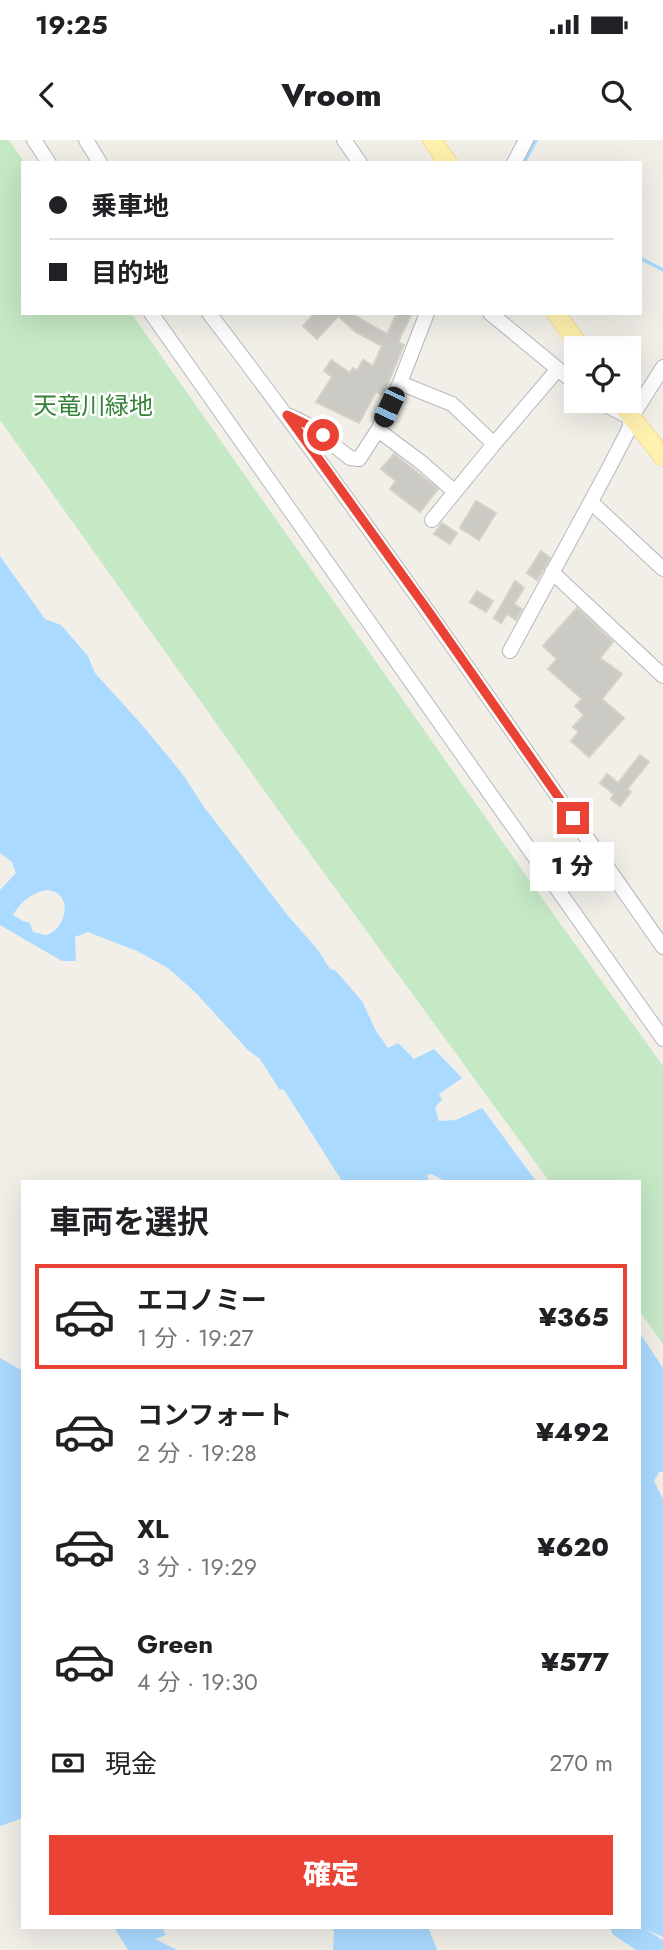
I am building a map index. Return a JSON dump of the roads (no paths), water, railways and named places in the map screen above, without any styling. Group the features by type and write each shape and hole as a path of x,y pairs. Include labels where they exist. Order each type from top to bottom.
{"main road":[{"path":"432,140 447,161"},
{"path":"557,315 572,336"},
{"path":"627,413 663,457"}],"street":[{"path":"34,140 48,161"},
{"path":"86,140 99,161"},
{"path":"344,140 359,161"},
{"path":"515,161 526,140"},
{"path":"152,315 663,1040"},
{"path":"211,315 287,415 429,612 663,947"},
{"path":"287,415 308,425 350,458 359,459 378,430 400,383 426,315"},
{"path":"492,315 564,374"},
{"path":"510,650 591,502 629,429 631,418 663,367"},
{"path":"432,520 558,369"},
{"path":"400,383 452,404 494,443"},
{"path":"621,413 631,418"},
{"path":"378,430 455,492"},
{"path":"591,502 663,569"},
{"path":"552,572 663,676"}],"water":[{"path":"0,556 45,619 61,625 88,656 95,673 184,776 204,807 289,917 318,950 330,969 335,970 362,1001 376,1031 388,1048 398,1043 414,1059 434,1049 462,1078 439,1094 442,1100 435,1107 439,1121 456,1120 482,1108 535,1180 442,1180 432,1174 427,1175 429,1180 341,1180 284,1090 279,1089 260,1059 168,968 137,951 88,932 75,937 76,961 62,961 0,925 0,890 16,873 12,862 0,853","holes":["43,891 57,893 65,906 62,921 51,933 45,935 33,932 30,923 13,915 24,901"]},
{"path":"641,1335 663,1368 663,1472 659,1472 654,1481 663,1499 663,1937 641,1927"},
{"path":"0,1358 21,1370 21,1819 0,1826"},
{"path":"115,1929 163,1929 166,1935 155,1939 177,1950 128,1950"},
{"path":"333,1929 429,1929 437,1950 333,1950"}],"waterway":[{"path":"525,161 536,140"},
{"path":"642,259 663,270"},
{"path":"625,1929 657,1950"}],"park label":[{"name":"天竜川緑地","path":"93,405"}]}
